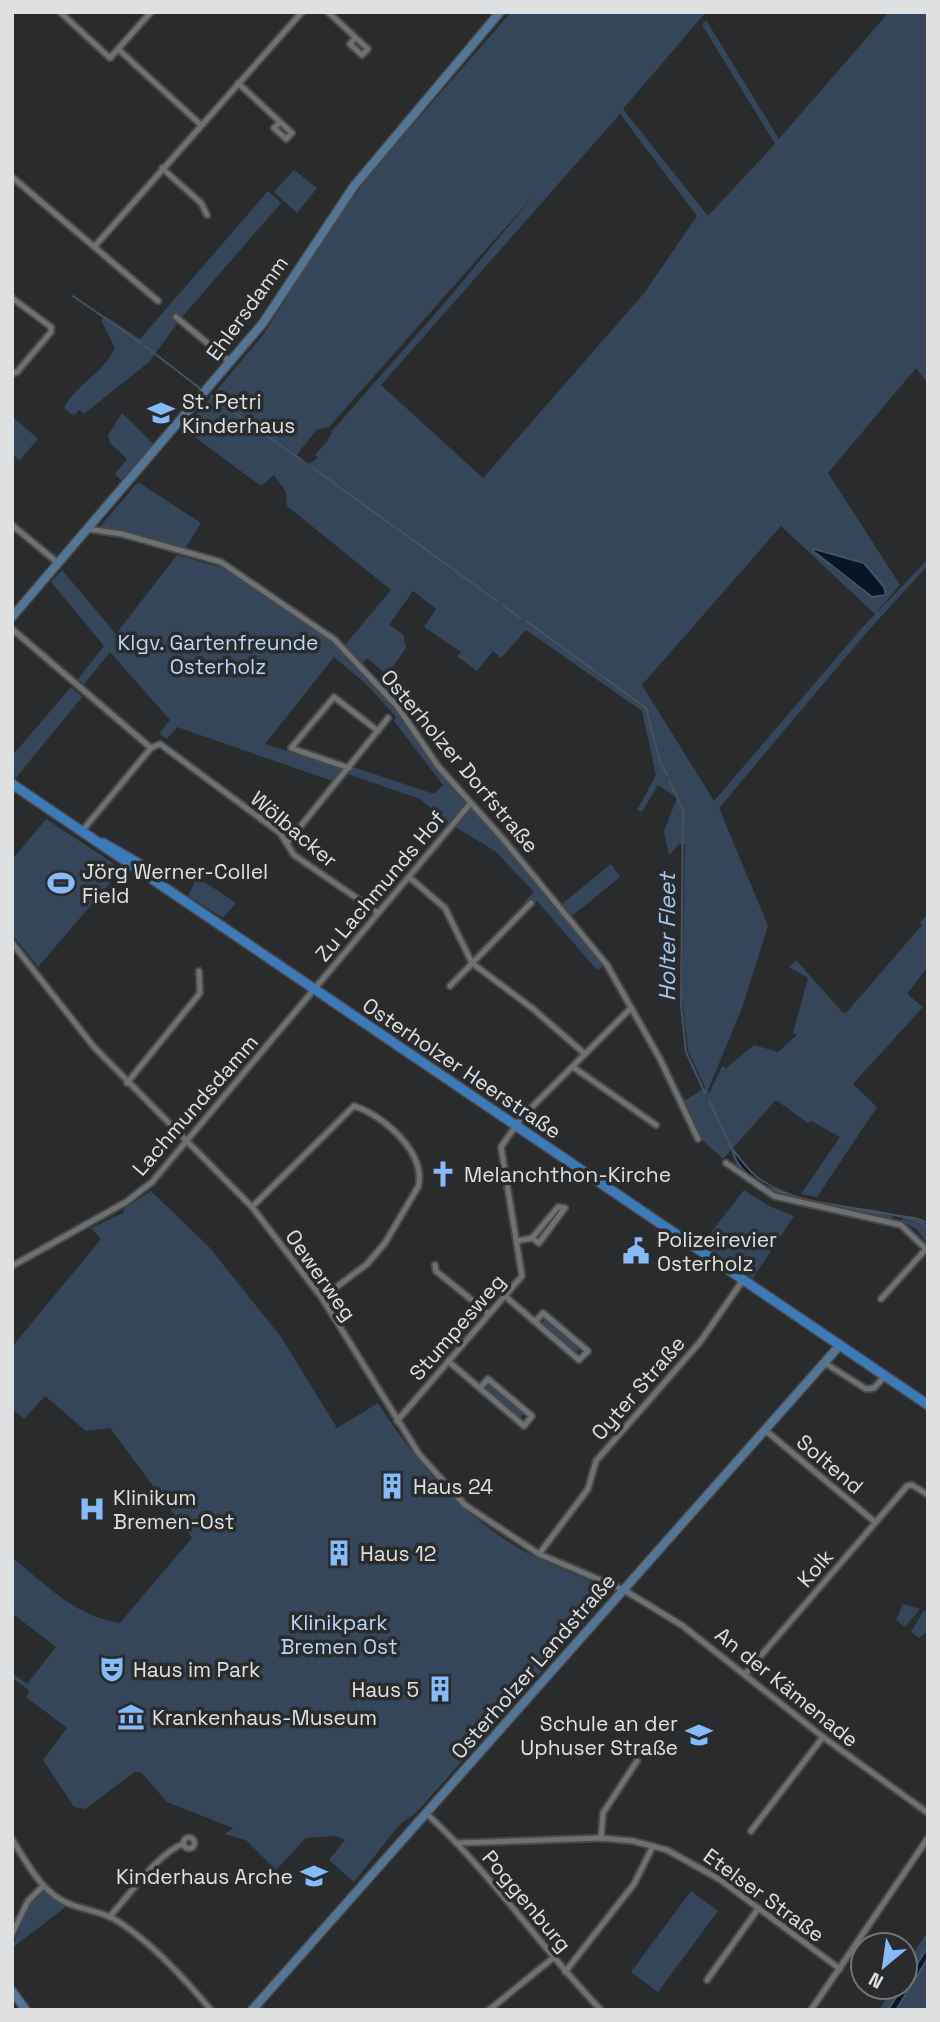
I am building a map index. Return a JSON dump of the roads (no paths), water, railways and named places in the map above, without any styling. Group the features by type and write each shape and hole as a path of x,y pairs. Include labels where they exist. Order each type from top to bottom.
{"main road":[{"name":"Ehlersdamm","path":"12,617 231,363 263,323 354,186 500,12"},
{"name":"Osterholzer Heerstraße","path":"12,784 928,1405"},
{"name":"Osterholzer Landstraße","path":"252,2010 840,1345"},
{"path":"12,1991 26,2010"}],"street":[{"path":"60,12 110,58 151,12"},
{"path":"95,246 200,124 302,12"},
{"path":"328,12 355,38"},
{"path":"118,49 200,124"},
{"path":"238,83 280,121"},
{"path":"162,168 201,203 207,215"},
{"path":"12,177 159,300"},
{"path":"12,298 51,327 51,332 17,372 12,373"},
{"path":"176,317 231,363"},
{"path":"12,525 58,563"},
{"name":"Osterholzer Dorfstraße","path":"88,529 122,534 221,562 328,635 397,706 438,766 504,840 607,965 678,1094 698,1139"},
{"name":"Wölbacker","path":"12,629 154,746 164,746 280,833 294,855 377,912"},
{"path":"349,768 291,748 334,697 378,732"},
{"path":"287,843 388,719"},
{"path":"82,831 154,746"},
{"name":"Zu Lachmunds Hof","path":"314,988 470,804"},
{"path":"410,877 445,908 472,963 532,1008 585,1054"},
{"path":"450,986 531,903"},
{"name":"Oewerweg","path":"12,943 94,1047 252,1207 322,1297 419,1454 465,1505 539,1554 624,1590"},
{"path":"127,1083 200,993 199,971"},
{"name":"Lachmundsdamm","path":"12,1266 145,1189 314,988"},
{"name":"Stumpesweg","path":"397,1421 522,1276 501,1147 516,1126 631,1008"},
{"path":"573,1067 656,1125"},
{"path":"252,1207 354,1106 394,1131 404,1141 420,1179 418,1187 385,1243 367,1264 322,1297"},
{"path":"726,1163 774,1196 901,1225 927,1250 881,1299"},
{"path":"517,1241 532,1238 558,1207 565,1208 539,1243 532,1238"},
{"path":"435,1265 436,1271 489,1314"},
{"name":"Oyter Straße","path":"539,1554 588,1489 596,1461 700,1342 743,1280"},
{"path":"505,1296 535,1322 579,1360 587,1351 543,1312 535,1322"},
{"path":"448,1362 524,1426 532,1416 488,1378 480,1388"},
{"path":"825,1363 866,1389 874,1388 885,1376"},
{"name":"Soltend","path":"765,1430 875,1522"},
{"name":"Kolk","path":"745,1674 875,1522 911,1485 928,1495"},
{"name":"An der Kämenade","path":"624,1590 682,1626 823,1737 928,1813"},
{"path":"751,1830 823,1737"},
{"path":"601,1838 603,1813 637,1761"},
{"name":"Poggenburg","path":"427,1814 458,1843 553,1958 601,2010"},
{"name":"Etelser Straße","path":"458,1843 601,1838 653,1846 701,1867 840,1969"},
{"path":"811,2010 928,1838"},
{"path":"12,1839 43,1886 70,1905 110,1916 158,1954 211,2010"},
{"path":"110,1916 167,1853 183,1844"},
{"path":"565,1972 634,1884 653,1846"},
{"path":"12,1934 28,1901 43,1886"},
{"path":"707,1980 758,1909"},
{"path":"489,2010 553,1958"}],"waterway":[{"name":"Holter Fleet","path":"73,296 141,343"},
{"name":"Holter Fleet","path":"145,346 202,390"},
{"name":"Holter Fleet","path":"211,396 300,459"},
{"name":"Holter Fleet","path":"313,468 497,601"},
{"name":"Holter Fleet","path":"503,605 520,618"},
{"name":"Holter Fleet","path":"526,621 595,671"},
{"name":"Holter Fleet","path":"599,674 646,708 660,762 667,775"},
{"name":"Holter Fleet","path":"669,780 683,810 681,1005 686,1052 705,1093"},
{"name":"Holter Fleet","path":"709,1100 731,1147"}],"place":[{"name":"St. Petri Kinderhaus","path":"161,413"},
{"name":"Jörg Werner-Collel Field","path":"61,883"},
{"name":"Melanchthon-Kirche","path":"443,1174"},
{"name":"Polizeirevier Osterholz","path":"636,1251"},
{"name":"Haus 24","path":"392,1486"},
{"name":"Klinikum Bremen-Ost","path":"92,1509"},
{"name":"Haus 12","path":"339,1553"},
{"name":"Haus im Park","path":"112,1669"},
{"name":"Haus 5","path":"440,1689"},
{"name":"Krankenhaus-Museum","path":"131,1717"},
{"name":"Schule an der Uphuser Straße","path":"699,1735"},
{"name":"Kinderhaus Arche","path":"314,1876"}],"park label":[{"name":"Klgv. Gartenfreunde Osterholz","path":"218,654"},
{"name":"Klinikpark Bremen Ost","path":"339,1634"}]}
